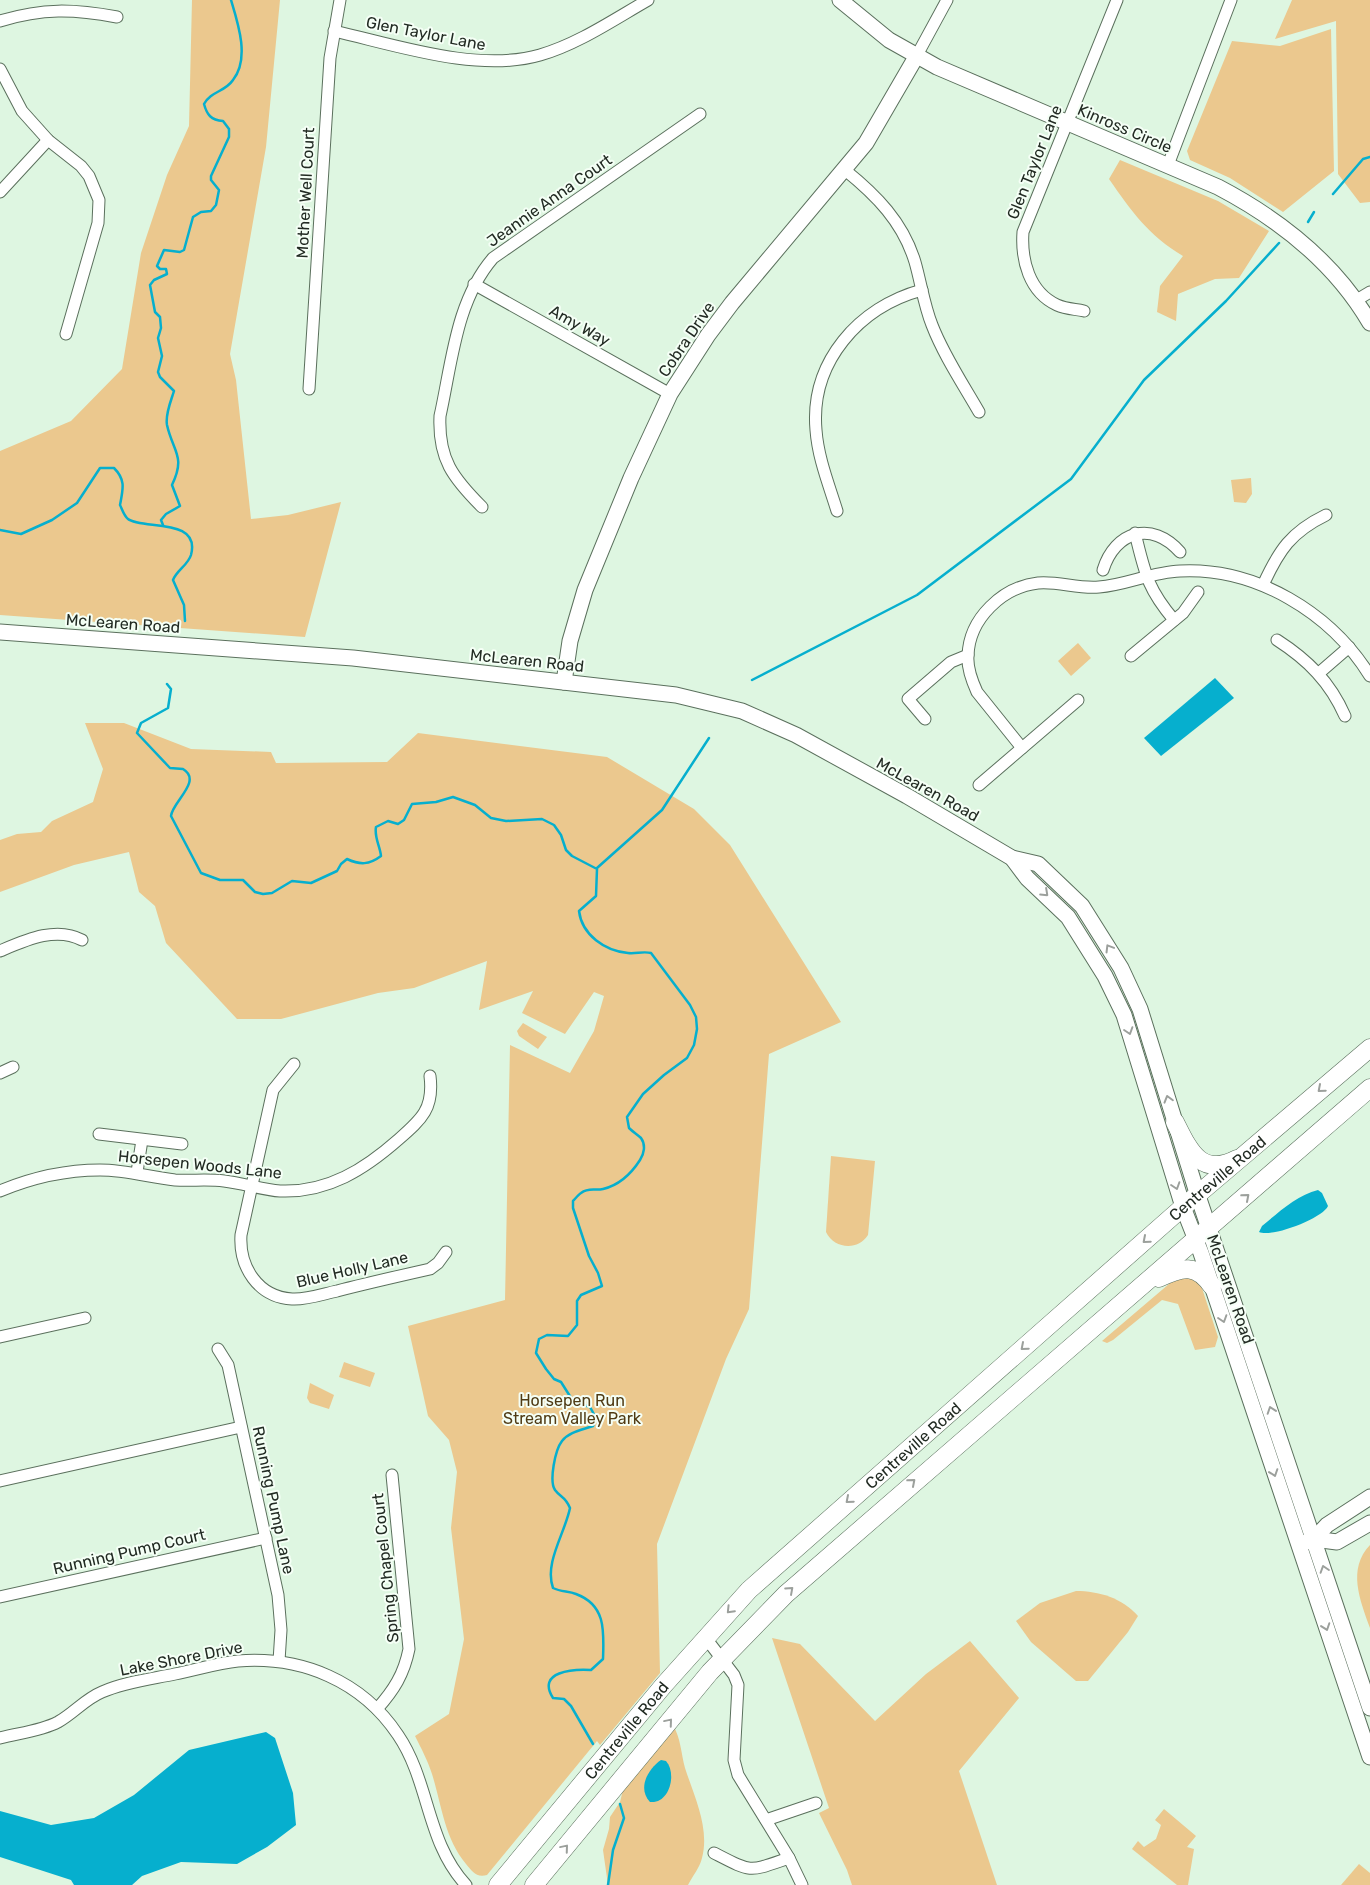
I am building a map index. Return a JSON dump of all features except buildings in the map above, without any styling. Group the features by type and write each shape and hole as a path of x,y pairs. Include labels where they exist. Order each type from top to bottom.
{"main road":[{"name":"Kinross Circle","path":"840,0 869,26 916,57 1218,187 1274,220 1312,252 1355,301 1370,323"},
{"name":"Cobra Drive","path":"564,682 572,633 585,590 631,478 670,394 708,335 732,303 845,170 881,121 916,57"},
{"name":"McLearen Road","path":"0,632 353,658 676,695 756,716 908,796 1012,858 1038,864 1064,886 1095,924 1121,968 1140,1009 1198,1196 1202,1234 1212,1286 1370,1757"},
{"name":"McLearen Road","path":"1012,858 1027,878 1045,892 1068,917 1080,934 1114,994 1132,1041 1183,1207 1202,1234 1314,1539 1370,1708"},
{"name":"Centreville Road","path":"498,1885 705,1637 750,1590 806,1538 1183,1207 1370,1048"},
{"name":"Centreville Road","path":"534,1885 722,1659 786,1594 850,1536 1141,1288 1370,1088"},
{"path":"1175,1122 1185,1142 1198,1160 1207,1164 1226,1164 1246,1154"},
{"path":"1141,1288 1175,1270 1189,1268 1205,1276 1212,1286"},
{"path":"1298,1546 1314,1539 1327,1525 1370,1497"},
{"path":"1314,1539 1337,1542 1370,1523"}],"street":[{"name":"Mother Well Court","path":"309,389 330,58 340,0"},
{"name":"Glen Taylor Lane","path":"334,31 461,59 479,61 513,60 557,50 648,0"},
{"path":"916,57 947,0"},
{"name":"Glen Taylor Lane","path":"1084,311 1058,305 1041,293 1027,271 1022,245 1026,220 1068,123 1117,0"},
{"path":"1168,165 1231,0"},
{"path":"0,21 25,14 67,10 117,17"},
{"path":"0,68 22,111 48,140 81,166 89,176 98,200 98,223 66,334"},
{"name":"Jeannie Anna Court","path":"482,506 460,485 452,473 442,446 440,431 440,416 464,309 474,284 493,258 700,114"},
{"path":"0,192 48,140"},
{"path":"845,170 876,196 900,228 915,262 932,325 941,346 979,412"},
{"name":"Amy Way","path":"474,284 670,394"},
{"path":"837,511 820,454 816,428 816,412 822,378 838,347 861,320 890,301 922,290"},
{"path":"1355,301 1370,292"},
{"path":"1263,585 1274,561 1288,542 1306,525 1326,515"},
{"path":"1103,570 1114,548 1124,538 1135,534 1154,534 1162,537 1180,552"},
{"path":"1135,534 1145,576 1155,598 1174,620"},
{"path":"1022,748 977,692 971,675 968,656 973,635 984,614 998,598 1007,592 1040,583 1100,587 1164,572 1192,571 1236,577 1263,585 1296,602 1316,616 1349,647 1370,676"},
{"path":"1132,656 1188,607 1198,592"},
{"path":"1277,640 1301,657 1319,674 1333,692 1345,716"},
{"path":"1319,674 1349,647"},
{"path":"925,719 908,699 951,662 968,656"},
{"path":"979,785 1078,700"},
{"path":"0,950 26,940 60,933 82,940"},
{"name":"Blue Holly Lane","path":"294,1064 273,1090 241,1235 241,1254 250,1276 275,1296 301,1299 430,1269 438,1263 446,1252"},
{"path":"0,1073 13,1067"},
{"name":"Horsepen Woods Lane","path":"0,1191 57,1174 99,1170 137,1172 176,1180 224,1181 290,1190 308,1188 354,1174 375,1160 416,1124 428,1109 432,1092 430,1076"},
{"path":"99,1134 182,1144"},
{"path":"137,1172 142,1140"},
{"path":"0,1337 86,1318"},
{"name":"Running Pump Lane","path":"218,1349 228,1365 280,1609 279,1661"},
{"path":"0,1481 241,1427"},
{"name":"Spring Chapel Court","path":"377,1709 392,1693 402,1676 409,1648 392,1475"},
{"name":"Running Pump Court","path":"0,1597 266,1538"},
{"path":"705,1637 734,1675 738,1685 734,1760 746,1790 789,1858 802,1885"},
{"name":"Lake Shore Drive","path":"0,1738 57,1722 87,1700 114,1687 236,1661 279,1661 305,1667 331,1676 356,1691 377,1709 398,1735 409,1752 420,1780 431,1822 440,1846 452,1867 466,1885"},
{"path":"766,1820 816,1803"},
{"path":"714,1853 747,1870 754,1870 789,1858"}],"green space":[{"path":"192,0 280,0 266,147 230,354 236,380 251,519 288,515 341,502 305,637 0,615 0,451 71,421 122,369 141,253 167,175 189,126"},
{"path":"1292,0 1370,0 1370,202 1360,203 1338,174 1336,21 1275,39"},
{"path":"1331,29 1334,171 1283,212 1230,178 1190,160 1187,151 1232,41 1280,46"},
{"path":"1120,160 1218,201 1269,231 1239,278 1215,279 1178,294 1176,321 1157,312 1160,286 1183,256 1150,231 1125,202 1109,179"},
{"path":"1251,478 1252,494 1246,503 1234,502 1231,480"},
{"path":"1078,643 1091,658 1071,676 1058,661"},
{"name":"Horsepen Run Stream Valley Park","path":"85,723 124,723 191,749 271,752 276,763 387,762 418,733 607,757 694,809 730,845 841,1022 769,1054 749,1309 726,1359 657,1544 660,1673 600,1745 597,1741 487,1875 480,1876 472,1871 453,1843 444,1821 430,1769 415,1736 449,1714 464,1639 451,1528 457,1472 449,1440 428,1416 408,1326 505,1300 510,1045 570,1073 594,1031 604,996 594,992 565,1034 522,1013 533,991 479,1010 487,961 414,988 378,993 281,1019 237,1019 166,943 155,906 139,892 129,852 74,865 0,892 0,840 17,834 41,832 52,821 93,802 103,769"},
{"path":"523,1023 547,1037 538,1049 519,1036 517,1031"},
{"path":"831,1156 875,1161 868,1235 864,1240 852,1246 840,1245 830,1238 826,1232"},
{"path":"1187,1276 1200,1282 1218,1337 1215,1347 1195,1350 1178,1304 1162,1300 1113,1340 1107,1343 1102,1341 1176,1278"},
{"path":"344,1362 375,1373 370,1387 339,1377"},
{"path":"310,1383 334,1395 329,1409 310,1403 307,1398"},
{"path":"1370,1545 1370,1628 1360,1596 1357,1574 1363,1554"},
{"path":"1076,1591 1093,1592 1110,1597 1125,1604 1138,1616 1128,1632 1088,1681 1076,1681 1031,1642 1016,1621 1040,1603"},
{"path":"772,1638 800,1644 875,1721 926,1674 970,1641 1019,1698 959,1771 997,1885 852,1885 847,1870 819,1813 829,1808"},
{"path":"673,1725 678,1736 685,1768 703,1824 704,1847 701,1861 688,1885 608,1885 603,1850 609,1829 610,1817 620,1802 624,1786"},
{"path":"1164,1809 1196,1836 1187,1847 1194,1849 1188,1885 1177,1885 1132,1849 1138,1841 1144,1847 1156,1839 1161,1825 1155,1820"},
{"path":"1359,1864 1370,1873 1370,1885 1341,1885"}],"water":[{"path":"1215,678 1234,698 1161,756 1144,738"},
{"path":"1318,1190 1322,1193 1328,1206 1317,1216 1285,1230 1259,1232 1262,1226 1288,1205 1310,1192"},
{"path":"266,1732 275,1738 293,1793 296,1825 267,1847 237,1864 181,1862 142,1876 132,1885 74,1885 71,1880 0,1857 0,1811 51,1825 94,1818 134,1795 189,1750"},
{"path":"661,1760 666,1761 669,1766 671,1773 670,1787 662,1798 650,1802 646,1797 644,1785 652,1768"}],"waterway":[{"path":"163,525 161,520 166,514 180,506 172,485 178,467 178,460 167,425 167,416 174,391 160,377 158,372 162,356 158,338 161,328 160,317 155,312 150,285 154,280 167,274 166,269 160,269 157,266 164,250 180,252 184,250 193,217 201,212 211,211 216,205 219,190 211,180 211,176 229,137 229,129 223,121 210,116 204,104 210,96 230,84 241,62 241,41 231,0"},
{"path":"1333,194 1363,159 1370,157"},
{"path":"1308,222 1314,212"},
{"path":"752,680 917,595 1071,479 1144,380 1226,301 1279,243"},
{"path":"0,530 21,534 52,520 77,503 100,468 114,468 122,481 123,489 120,505 128,519 179,530 187,535 192,543 190,559 173,580 184,605 185,621"},
{"path":"167,684 171,689 168,708 141,723 137,733 170,768 183,769 188,774 190,779 188,785 171,816 201,873 220,880 243,880 255,892 263,894 272,893 292,881 311,883 337,871 347,859 364,863 381,856 376,827 388,821 398,824 404,820 412,804 436,802 453,797 475,805 491,818 506,821 542,819 554,825 561,835 566,850 572,856 597,869 596,896 579,911 581,920 590,934 603,945 619,952 651,953 690,1005 696,1017 697,1029 694,1045 687,1058 643,1094 627,1117 629,1128 641,1138 644,1144 640,1160 633,1170 620,1182 603,1189 584,1191 573,1201 573,1208 589,1256 602,1286 581,1295 577,1301 577,1325 568,1336 547,1335 539,1339 536,1353 554,1379 561,1382 573,1401 590,1407 596,1418 593,1426 568,1435 559,1445 555,1458 553,1486 565,1499 570,1508 553,1558 551,1578 553,1588 576,1594 586,1599 598,1612 603,1629 603,1659 591,1670 567,1671 553,1677 549,1682 549,1689 553,1698 564,1699 571,1706 593,1744"},
{"path":"597,868 662,810 709,738"},
{"path":"608,1885 613,1850 624,1818 620,1804"}]}
